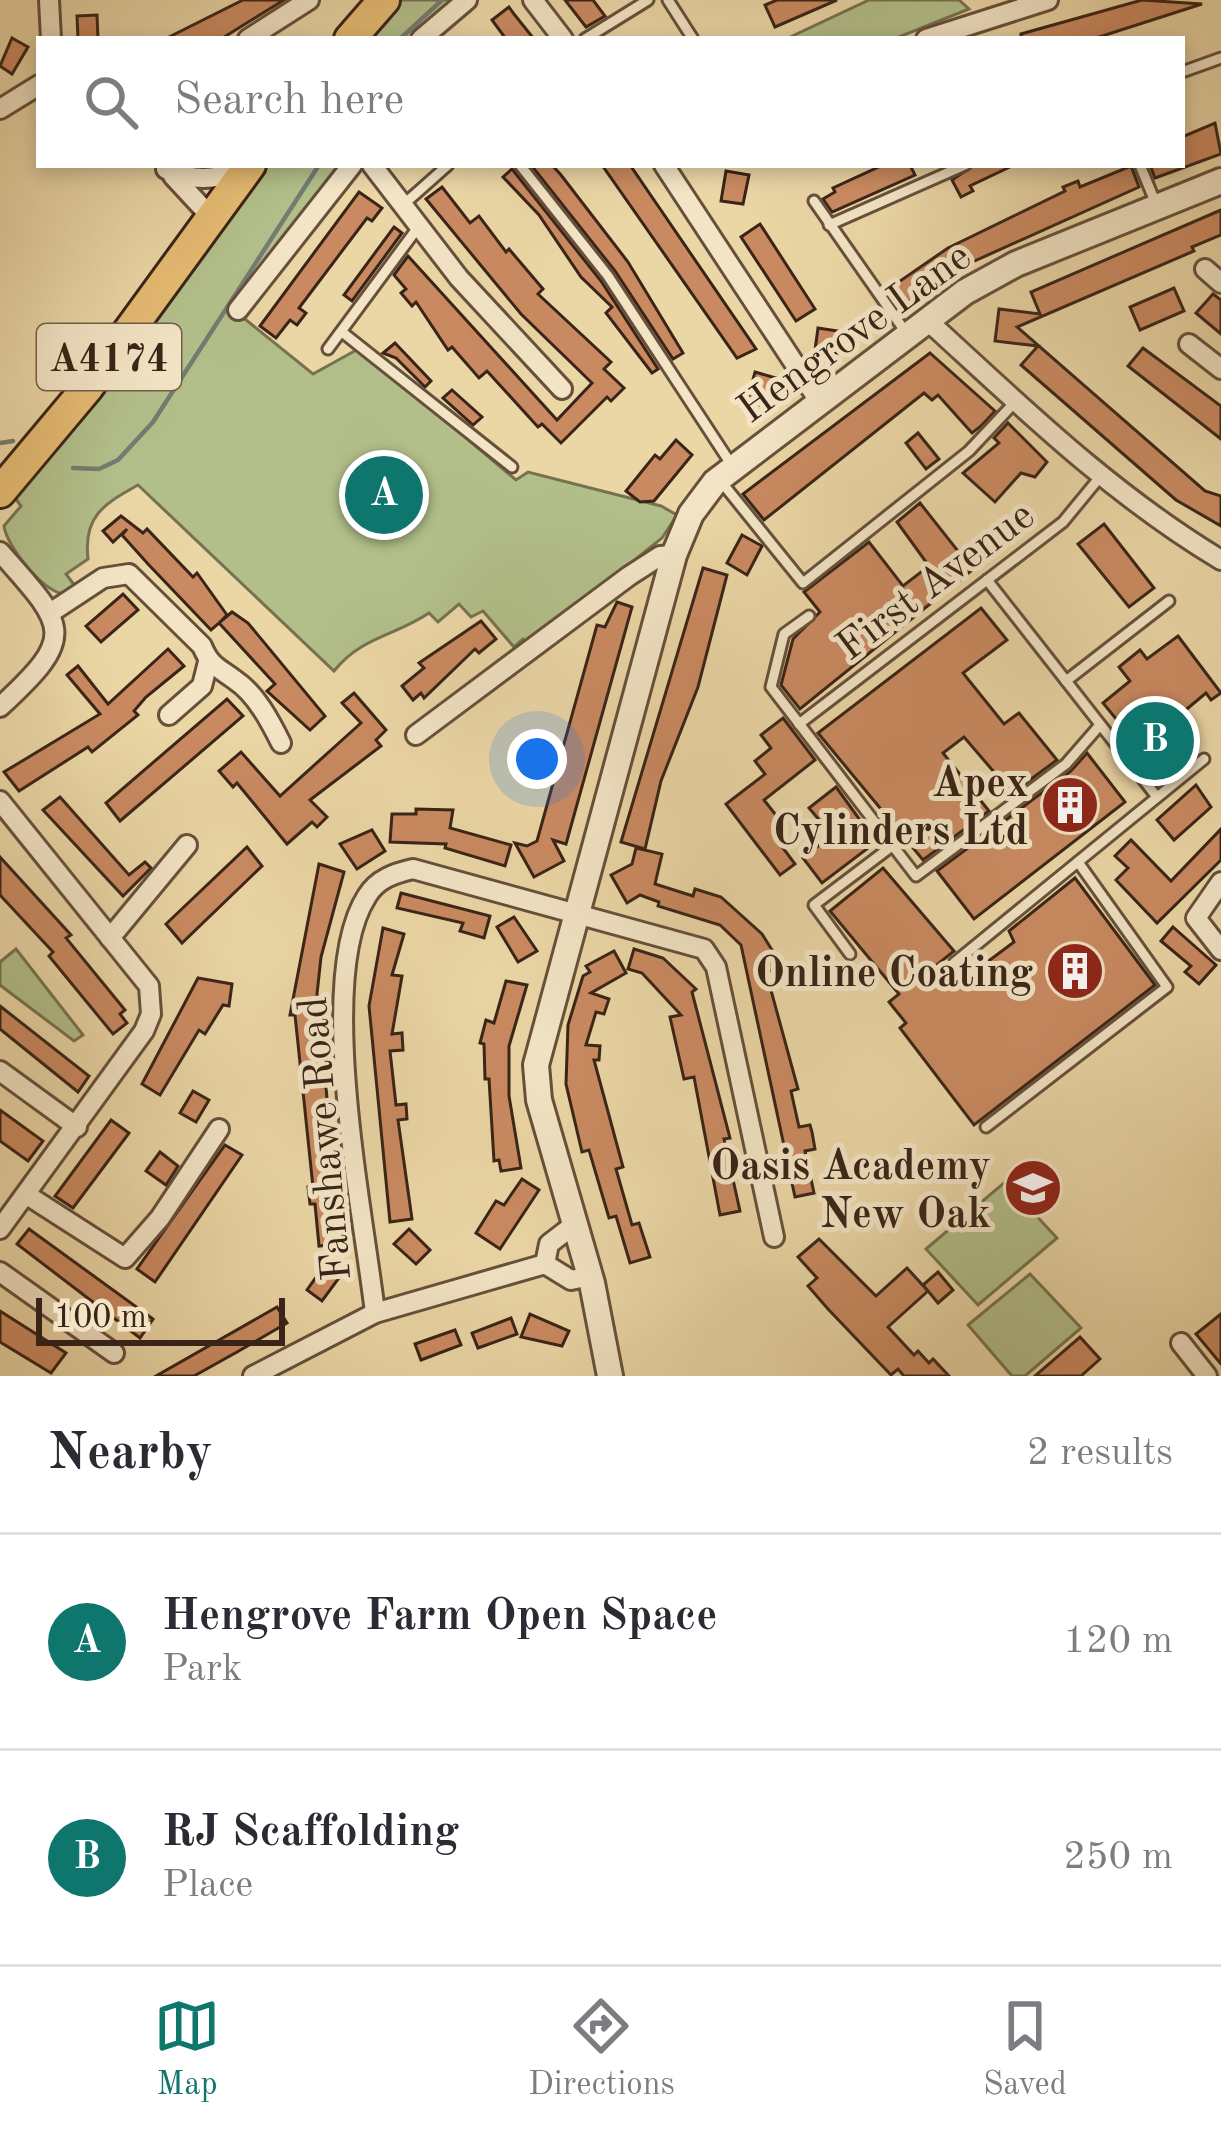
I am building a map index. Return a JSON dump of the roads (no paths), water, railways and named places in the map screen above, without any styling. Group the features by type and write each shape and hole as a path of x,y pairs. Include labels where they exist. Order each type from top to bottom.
{"highway":[{"path":"353,36 384,0"},
{"name":"A4174","path":"0,492 88,387 247,168"}],"street":[{"path":"49,0 50,36"},
{"path":"253,36 309,0"},
{"path":"425,36 467,0"},
{"path":"533,0 561,36"},
{"path":"935,36 1048,0"},
{"path":"0,109 36,87"},
{"path":"164,168 211,217"},
{"path":"165,168 188,178 220,178 242,168"},
{"path":"238,310 350,168"},
{"path":"374,168 459,278 562,389"},
{"path":"676,169 819,401"},
{"name":"Hengrove Lane","path":"610,1376 591,1276 539,1100 536,1065 674,556 691,514 726,473 965,292 1016,265 1221,181"},
{"path":"1205,268 1221,283"},
{"path":"918,328 1016,401 1149,517 1221,560"},
{"path":"1189,344 1221,368"},
{"path":"0,552 50,613 57,640 53,654 0,707"},
{"path":"416,735 629,576 660,556 674,556"},
{"path":"50,613 103,578 129,574 202,646 208,662 202,686 169,715"},
{"path":"208,662 236,680 265,712 281,743"},
{"path":"0,801 149,986 151,1014 0,1229"},
{"path":"110,938 187,844"},
{"name":"Fanshawe Road","path":"375,1313 340,1011 352,935 365,897 388,877 413,869 692,944 712,958 773,1237"},
{"path":"1221,882 1196,918 1221,950"},
{"path":"0,1071 76,1127"},
{"path":"27,1195 125,1258 160,1218 219,1130"},
{"path":"545,1264 549,1244 575,1225"},
{"path":"254,1376 375,1313 545,1264 571,1280 591,1276"},
{"path":"0,1273 114,1353"},
{"path":"1181,1343 1207,1376"}],"lane":[{"path":"590,36 648,0"},
{"path":"668,0 691,36"},
{"path":"1185,71 1221,58"},
{"path":"403,205 445,168"},
{"path":"522,168 608,275 726,473 802,583 969,452 1016,401"},
{"path":"830,225 958,168"},
{"path":"1140,168 1158,209"},
{"path":"814,201 918,328"},
{"path":"328,349 419,226"},
{"path":"342,332 512,467"},
{"name":"First Avenue","path":"799,724 1063,522 1100,477"},
{"path":"987,580 1157,797"},
{"path":"1066,681 1169,601"},
{"path":"809,616 784,634 771,681 916,876 1066,764 1100,725"},
{"path":"954,963 1204,759"},
{"path":"850,954 814,905 892,847"},
{"path":"986,1127 1167,987 1078,862"}],"waterway":[{"path":"403,36 442,0"},
{"path":"73,468 99,469 118,460 153,422 317,168"},
{"path":"0,443 13,441"}],"place":[{"name":"Hengrove Farm Open Space","path":"384,495"},
{"name":"RJ Scaffolding","path":"1155,741"},
{"name":"Apex Cylinders Ltd","path":"1070,805"},
{"name":"Online Coating","path":"1075,971"},
{"name":"Oasis Academy New Oak","path":"1033,1188"}]}
